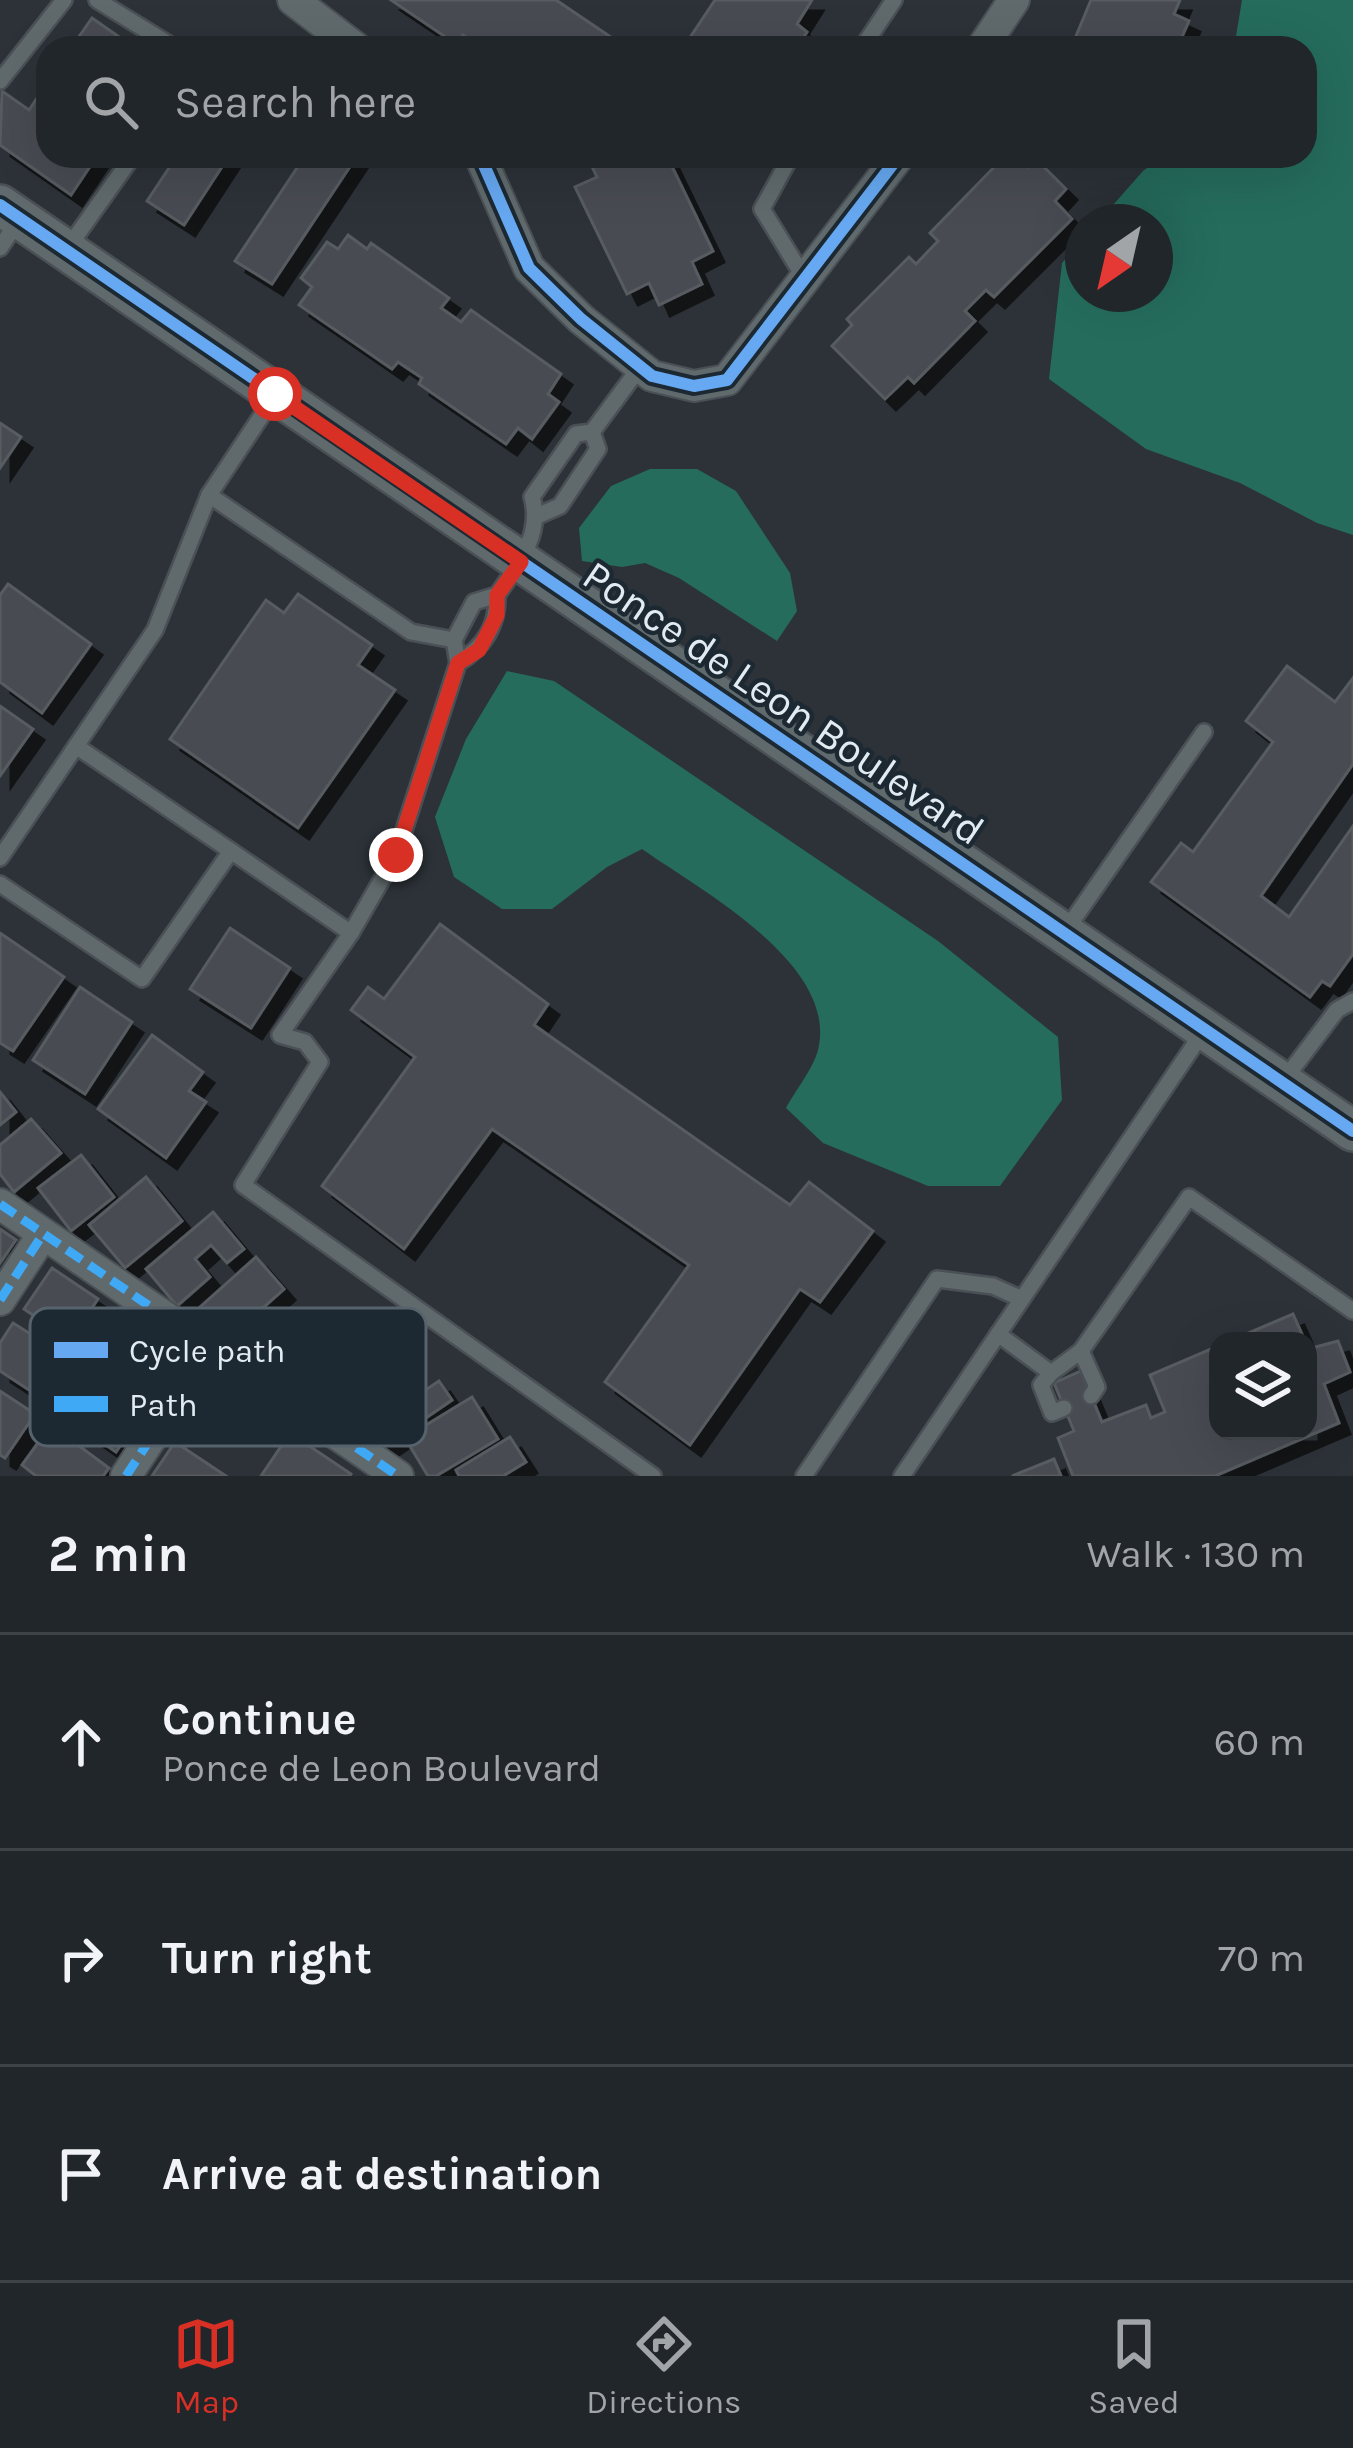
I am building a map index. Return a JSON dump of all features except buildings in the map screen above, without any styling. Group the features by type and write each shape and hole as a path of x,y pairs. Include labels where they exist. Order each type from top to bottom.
{"street":[{"path":"293,0 340,36"},
{"path":"990,36 1014,0"},
{"path":"485,168 529,268 581,319 652,376 694,386 727,380 890,168"},
{"name":"Ponce de Leon Boulevard","path":"6,224 67,249 1353,1131"},
{"path":"0,1204 151,1308"},
{"path":"0,1300 43,1234"},
{"path":"126,1476 146,1446"},
{"path":"348,1446 384,1472"}],"lane":[{"path":"0,81 64,0"},
{"path":"97,0 156,36"},
{"path":"870,36 894,0"},
{"path":"67,249 124,168"},
{"path":"784,168 762,209 805,279"},
{"path":"458,663 479,650 497,615 497,595 521,562 538,516 532,496 576,434 592,432 640,367"},
{"path":"0,858 155,630 208,494 275,394"},
{"path":"538,516 560,506 598,449 592,432"},
{"path":"208,494 411,632 454,640"},
{"path":"416,1308 242,1185 320,1062 304,1042 280,1035 351,933 396,855 458,663 454,640 474,602 497,595"},
{"path":"1064,933 1204,732"},
{"path":"76,746 351,933"},
{"path":"0,884 142,979 231,851"},
{"path":"1282,1083 1337,1010 1353,1001"},
{"path":"902,1476 1205,1029"},
{"path":"1064,1408 1052,1413 1041,1385 1051,1372 1081,1352 1189,1197 1353,1311"},
{"path":"804,1476 938,1279 993,1286 1022,1299"},
{"path":"426,1315 653,1476"},
{"path":"998,1334 1051,1372"},
{"path":"1081,1352 1097,1387 1091,1396"}],"shaded area":[{"path":"1242,0 1353,0 1353,535 1317,523 1240,483 1146,449 1049,379 1065,260 1065,312 1173,312 1173,204 1114,204 1143,171 1317,168 1317,36 1236,36"},
{"path":"650,469 697,469 736,491 790,573 797,611 777,641 679,578 645,563 622,567 582,561 579,528 611,486"},
{"path":"507,671 554,681 938,941 1058,1037 1062,1100 1000,1186 928,1186 823,1143 786,1108 818,1050 819,1018 808,988 760,933 642,849 607,867 552,909 502,909 454,877 435,817 466,739"}],"marked path":[{"path":"0,1204 152,1308"},
{"path":"0,1300 43,1234"},
{"path":"126,1476 146,1446"},
{"path":"354,1446 398,1476"}],"cycle path":[{"path":"485,168 529,268 581,319 652,376 694,386 727,380 890,168"},
{"path":"0,205 1353,1131"}],"route":[{"path":"275,394 521,562 497,595 497,615 479,650 458,663 396,855"}]}
